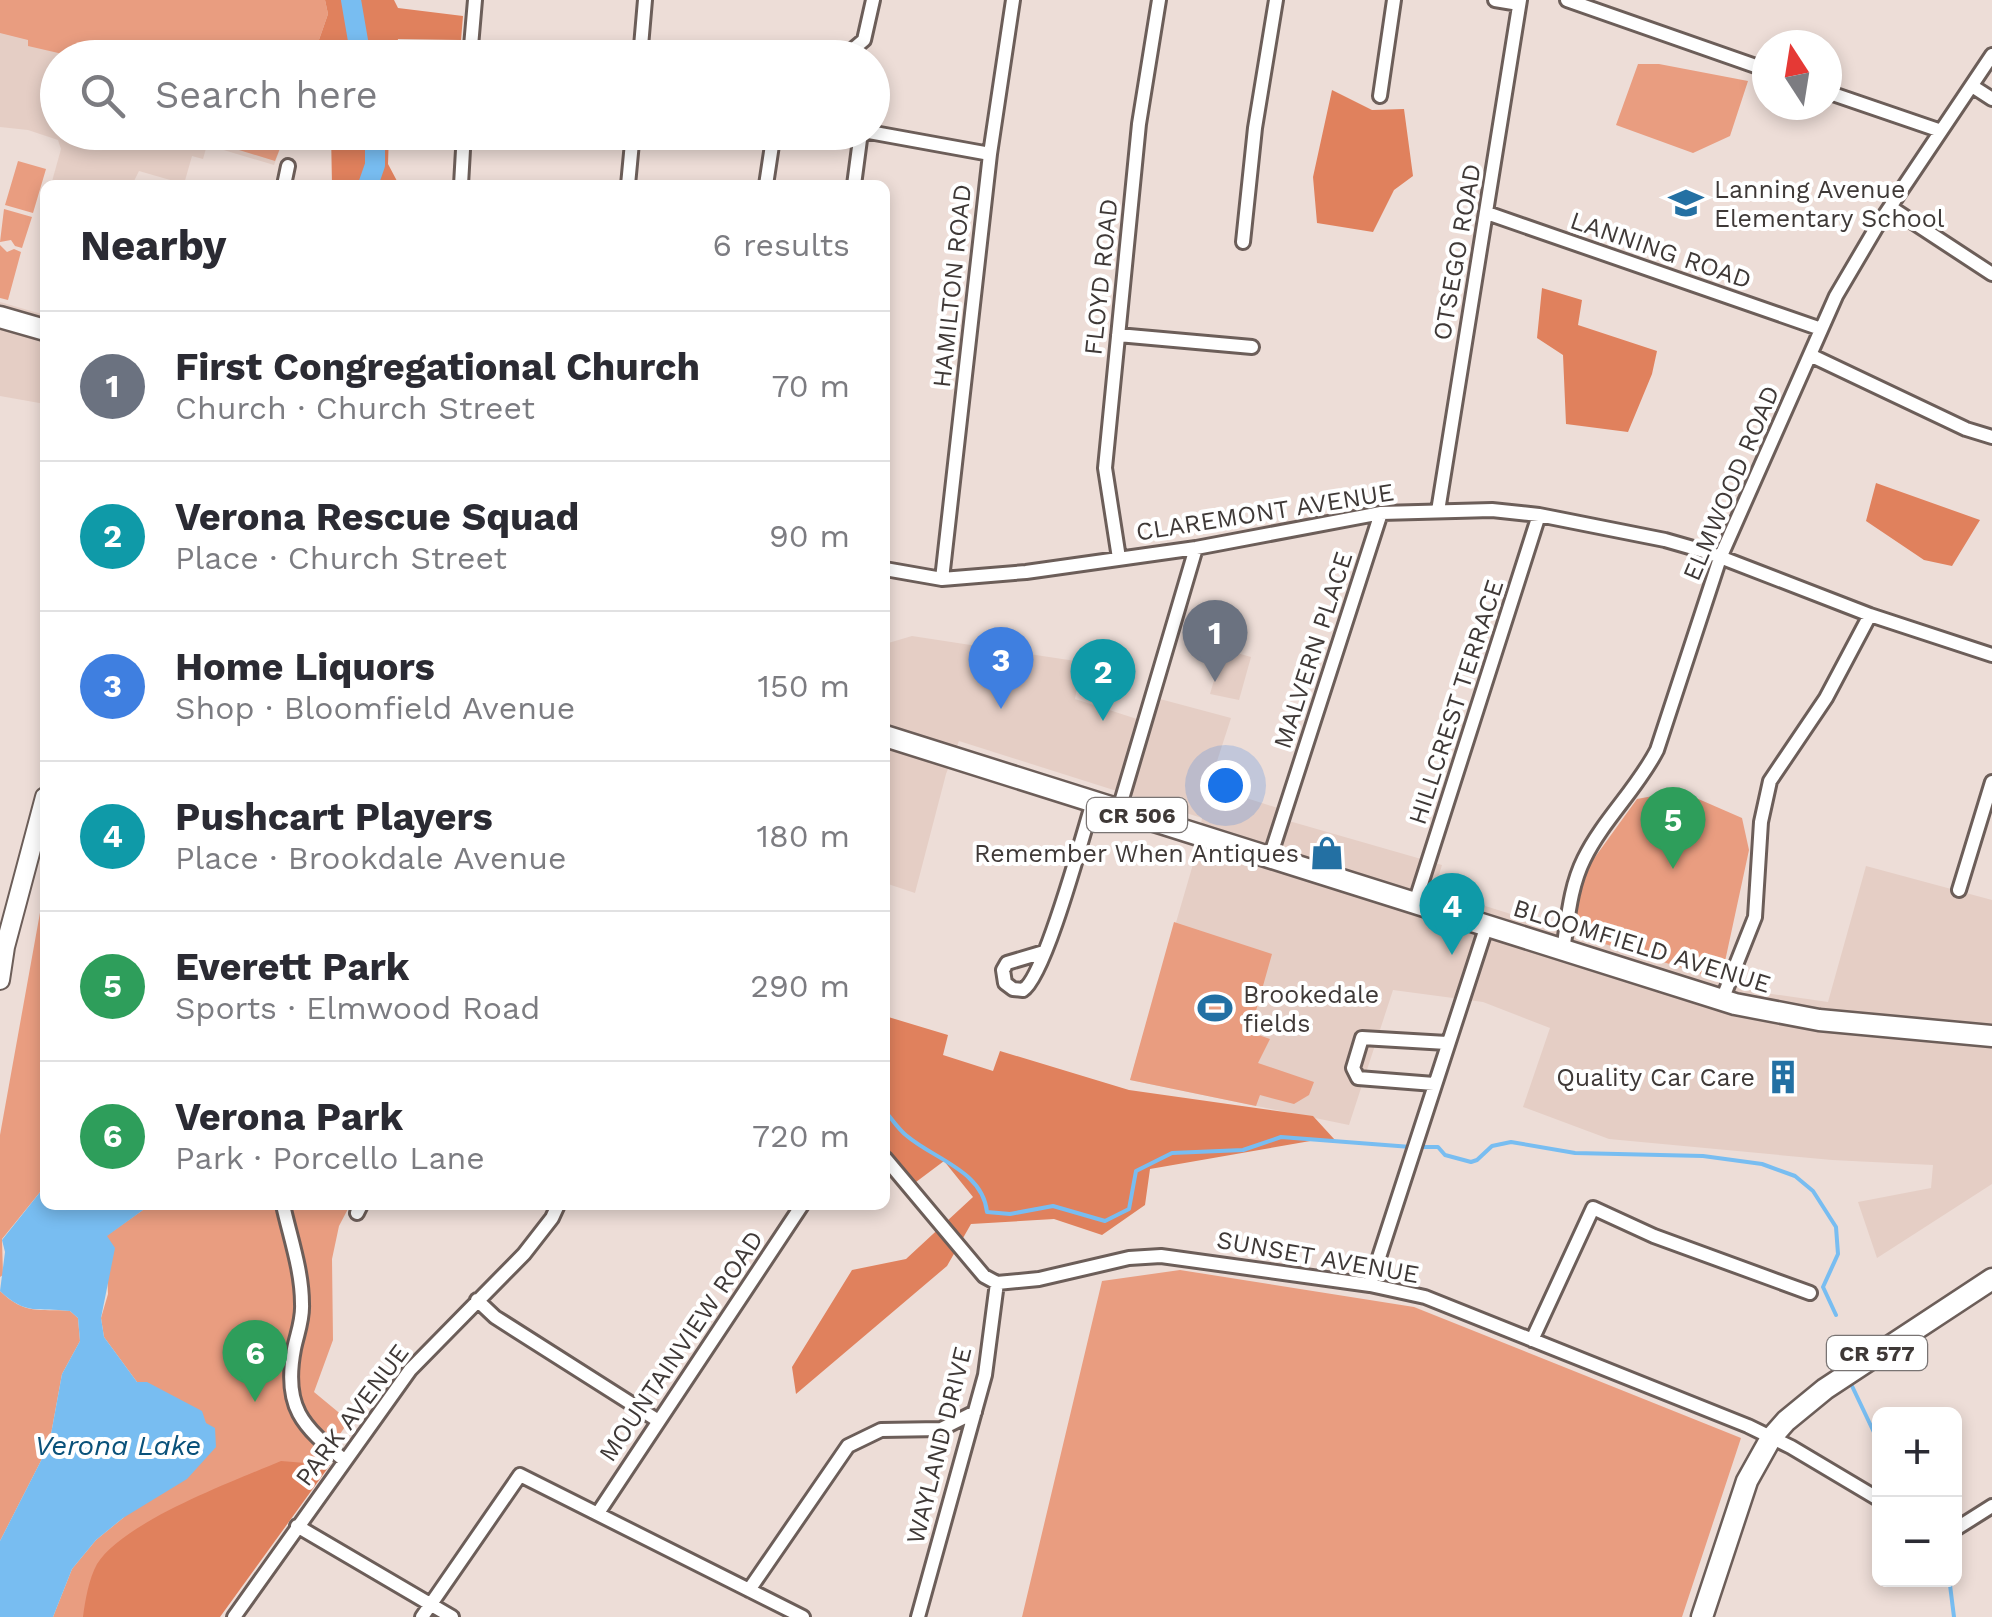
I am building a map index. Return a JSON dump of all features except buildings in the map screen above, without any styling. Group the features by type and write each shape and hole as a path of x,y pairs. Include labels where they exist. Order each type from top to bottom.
{"main road":[{"path":"0,317 40,329"},
{"name":"BLOOMFIELD AVENUE","path":"890,738 1722,1000 1819,1020 1992,1036"},
{"path":"0,980 40,816"},
{"name":"CR 577","path":"1702,1617 1747,1481 1770,1438 1824,1388 1992,1279"}],"street":[{"path":"472,40 475,0"},
{"path":"641,40 644,0"},
{"path":"864,40 873,0"},
{"name":"HAMILTON ROAD","path":"942,578 990,154 1013,0"},
{"name":"FLOYD ROAD","path":"1119,558 1105,468 1139,124 1159,0"},
{"path":"1243,242 1255,128 1276,0"},
{"path":"1380,96 1394,0"},
{"path":"1494,0 1520,2"},
{"path":"1568,0 1752,65"},
{"name":"OTSEGO ROAD","path":"1438,510 1520,2"},
{"name":"ELMWOOD ROAD","path":"1563,950 1572,891 1580,869 1598,834 1657,750 1720,558 1821,329 1849,272 1992,55"},
{"path":"1972,86 1992,99"},
{"path":"1842,97 1941,131"},
{"path":"890,136 990,154"},
{"path":"461,180 463,150"},
{"path":"628,180 631,150"},
{"path":"767,180 771,150"},
{"path":"855,180 859,150"},
{"path":"285,180 288,166"},
{"path":"1890,207 1992,274"},
{"name":"LANNING ROAD","path":"1487,213 1821,329"},
{"path":"1118,334 1252,347"},
{"path":"1810,354 1992,437"},
{"name":"CLAREMONT AVENUE","path":"890,569 942,578 1026,572 1196,548 1381,513 1492,510 1540,515 1665,540 1870,616 1992,655"},
{"name":"MALVERN PLACE","path":"1270,857 1381,513"},
{"name":"HILLCREST TERRACE","path":"1415,903 1540,515"},
{"path":"1118,809 1196,548"},
{"path":"1722,1000 1755,917 1761,822 1770,781 1826,698 1870,616"},
{"path":"1958,890 1992,782"},
{"path":"1044,952 1093,802"},
{"path":"1370,1285 1486,925"},
{"path":"1434,1084 1361,1080 1354,1072 1354,1064 1362,1038 1447,1043"},
{"path":"890,1164 998,1288"},
{"path":"1532,1340 1593,1208 1654,1236 1810,1293"},
{"path":"284,1210 302,1287 302,1318 292,1362 293,1402 306,1426 344,1460"},
{"name":"PARK AVENUE","path":"234,1617 410,1370 524,1254 556,1210"},
{"name":"MOUNTAINVIEW ROAD","path":"598,1513 799,1210"},
{"name":"SUNSET AVENUE","path":"998,1288 1129,1258 1160,1256 1370,1285 1426,1297 1770,1438 1875,1497"},
{"name":"WAYLAND DRIVE","path":"918,1617 985,1375 998,1288"},
{"path":"477,1300 495,1318 657,1420"},
{"path":"750,1590 848,1446 881,1430 942,1429 975,1412"},
{"path":"426,1611 520,1474 803,1617"},
{"path":"1962,1525 1992,1506"},
{"path":"297,1526 426,1611 452,1617"}],"shaded area":[{"path":"0,0 325,0 317,40 40,40 40,134 0,127"},
{"path":"0,0 325,0 328,14 319,40 40,40 40,49 28,46 28,40 0,33"},
{"path":"325,0 394,0 398,8 463,16 461,40 319,40 328,14"},
{"path":"1638,64 1659,64 1748,81 1730,136 1693,153 1616,125"},
{"path":"1332,90 1372,110 1404,109 1413,176 1394,190 1373,232 1317,223 1313,177"},
{"path":"61,150 206,150 203,159 192,156 185,180 139,171 134,180 52,180"},
{"path":"224,150 280,150 274,165"},
{"path":"239,150 279,150 275,161"},
{"path":"331,150 388,150 388,164 396,180 332,180"},
{"path":"18,161 46,169 33,213 5,205"},
{"path":"4,209 32,217 22,248 11,240 0,242"},
{"path":"0,245 7,252 21,252 8,300 0,298"},
{"path":"1542,288 1582,300 1578,325 1657,351 1652,374 1628,432 1566,424 1563,355 1537,338"},
{"path":"0,302 40,314 40,403 0,396"},
{"path":"1876,483 1980,520 1952,566 1924,560 1866,521"},
{"path":"912,636 1082,662 1075,699 1137,719 1145,695 1231,718 1209,786 1290,812 1289,821 1442,865 1434,890 1765,993 1828,1002 1866,866 1992,900 1992,1184 1877,1258 1858,1202 1931,1188 1933,1165 1832,1160 1609,1139 1523,1107 1550,1028 1483,1002 1393,990 1349,1125 1130,1080 1196,854 1202,818 959,741 946,774 915,893 890,885 890,643"},
{"path":"1223,649 1251,657 1239,700 1210,694"},
{"path":"1680,791 1742,818 1749,850 1721,980 1573,934 1581,888 1590,864 1637,799"},
{"path":"40,913 40,1192 2,1239 0,1277 0,1135"},
{"path":"1174,922 1272,954 1250,1032 1270,1039 1258,1063 1314,1082 1309,1095 1294,1104 1260,1095 1256,1106 1130,1080"},
{"path":"890,1018 948,1035 943,1055 993,1071 1000,1051 1129,1090 1313,1116 1335,1140 1150,1169 1145,1205 1102,1235 1054,1219 971,1224 947,1266 796,1394 792,1367 852,1270 906,1259 973,1197 944,1161 916,1182 890,1151"},
{"path":"143,1210 347,1210 339,1226 332,1259 333,1340 314,1392 349,1421 213,1617 53,1617 72,1569 96,1540 123,1518 206,1423 137,1382 104,1337 101,1318 108,1294 106,1236"},
{"path":"1180,1270 1414,1307 1741,1438 1682,1617 1022,1617 1102,1281"},
{"path":"0,1291 25,1308 70,1311 78,1318 80,1341 62,1374 49,1445 0,1541"},
{"path":"281,1461 330,1465 220,1617 83,1617 94,1570 110,1548 181,1504"}],"water":[{"name":"Verona Lake","path":"40,1192 40,1210 143,1210 107,1236 115,1248 101,1318 104,1337 137,1382 147,1382 202,1411 206,1423 215,1428 216,1447 187,1479 123,1518 96,1540 72,1569 53,1617 0,1617 0,1541 49,1445 62,1374 80,1341 78,1318 70,1311 25,1307 0,1291 5,1252 2,1240"}],"waterway":[{"path":"351,0 358,40"},
{"path":"370,180 375,150"},
{"path":"890,1118 907,1136 967,1176 984,1198 987,1212 1010,1214 1053,1206 1105,1221 1129,1209 1136,1171 1172,1153 1243,1150 1281,1137 1411,1147"},
{"path":"1421,1147 1438,1147 1445,1155 1471,1162 1492,1146 1511,1142 1575,1153 1703,1156 1762,1164 1795,1176 1813,1191 1836,1227 1838,1254 1823,1287 1836,1315"},
{"path":"1852,1386 1872,1428"},
{"path":"1950,1587 1954,1617"}],"place":[{"name":"Lanning Avenue Elementary School","path":"1686,203"},
{"name":"First Congregational Church","path":"1215,682"},
{"name":"Home Liquors","path":"1001,709"},
{"name":"Verona Rescue Squad","path":"1103,721"},
{"name":"Remember When Antiques","path":"1327,853"},
{"name":"Everett Park","path":"1673,869"},
{"name":"Pushcart Players","path":"1452,955"},
{"name":"Brookedale fields","path":"1215,1008"},
{"name":"Quality Car Care","path":"1783,1077"},
{"name":"Verona Park","path":"255,1402"}]}
